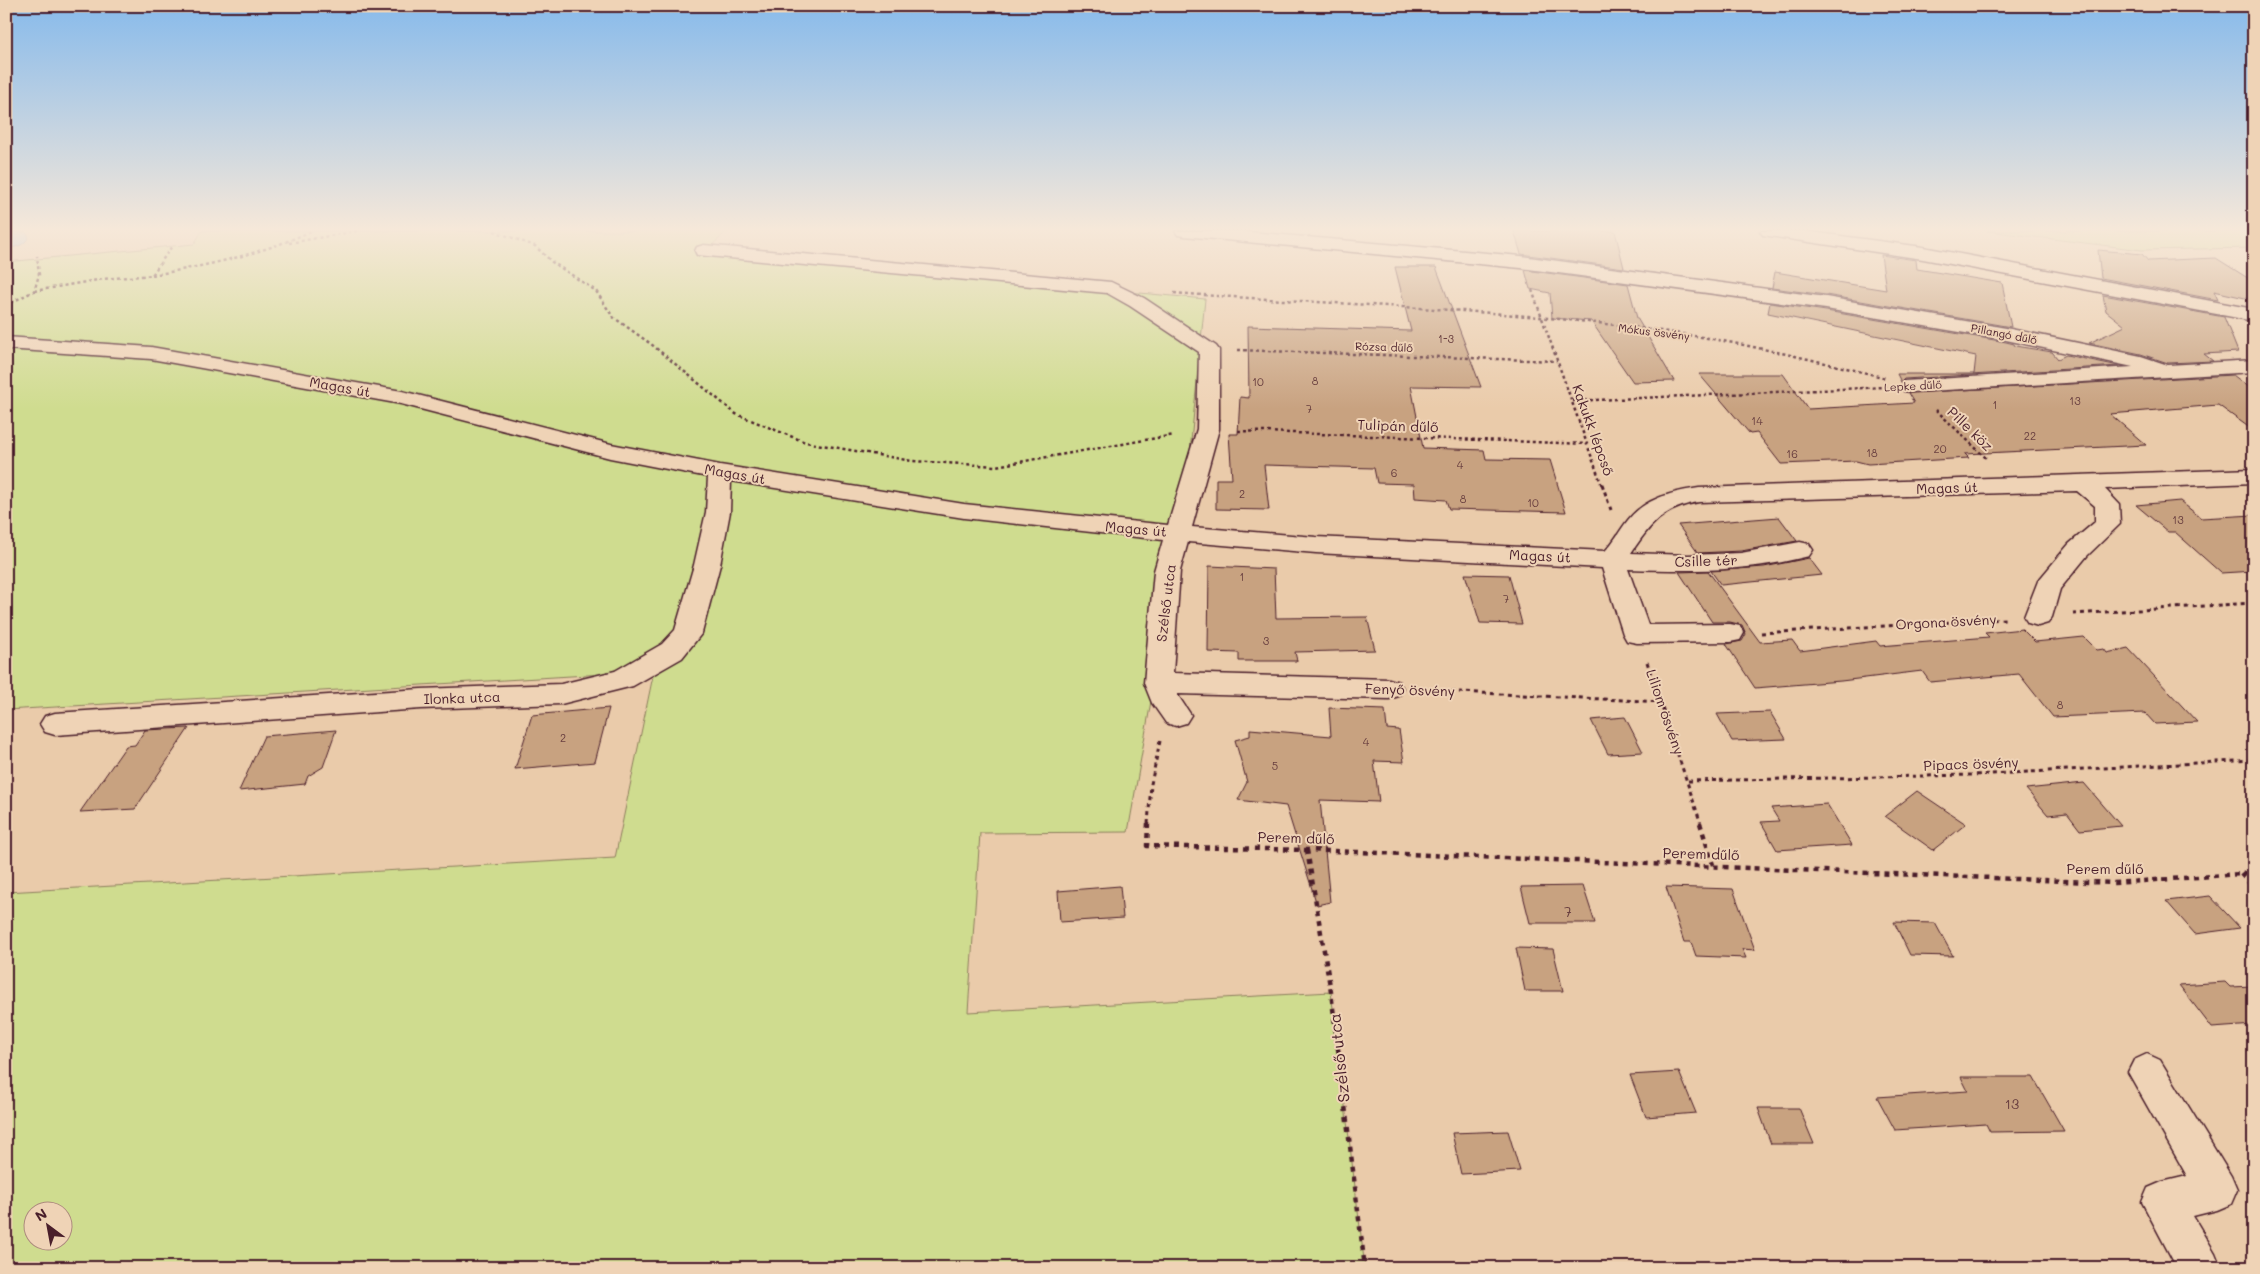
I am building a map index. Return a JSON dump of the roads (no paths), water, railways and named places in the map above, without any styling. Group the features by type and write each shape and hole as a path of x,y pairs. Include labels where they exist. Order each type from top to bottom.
{"street":[{"name":"Szélső utca","path":"1116,290 1137,302 1210,350 1208,430 1167,571 1158,683"},
{"name":"Pillangó dűlő","path":"1733,290 1826,303 2006,334 2141,362 2166,371"},
{"path":"2123,290 2254,315"},
{"name":"Magas út","path":"6,343 151,353 402,398 610,451 720,472 964,511 1316,545 1618,554 1638,524 1654,510 1674,498 1682,497 1749,492 2015,486 2254,476"},
{"name":"Lepke dűlő","path":"1912,386 2254,366"},
{"name":"Ilonka utca","path":"56,724 421,699 561,694 623,679 672,651 688,633 708,565 718,512 720,472"},
{"path":"2038,616 2047,587 2078,550 2108,524 2107,504 2083,483"},
{"name":"Csille tér","path":"1618,554 1688,563 1732,561 1800,550"},
{"path":"1618,554 1618,574 1637,634 1730,633"},
{"path":"1158,683 1176,715"},
{"name":"Fenyő ösvény","path":"1158,683 1389,689"},
{"path":"2147,1072 2217,1190 2162,1202 2200,1268"}]}
